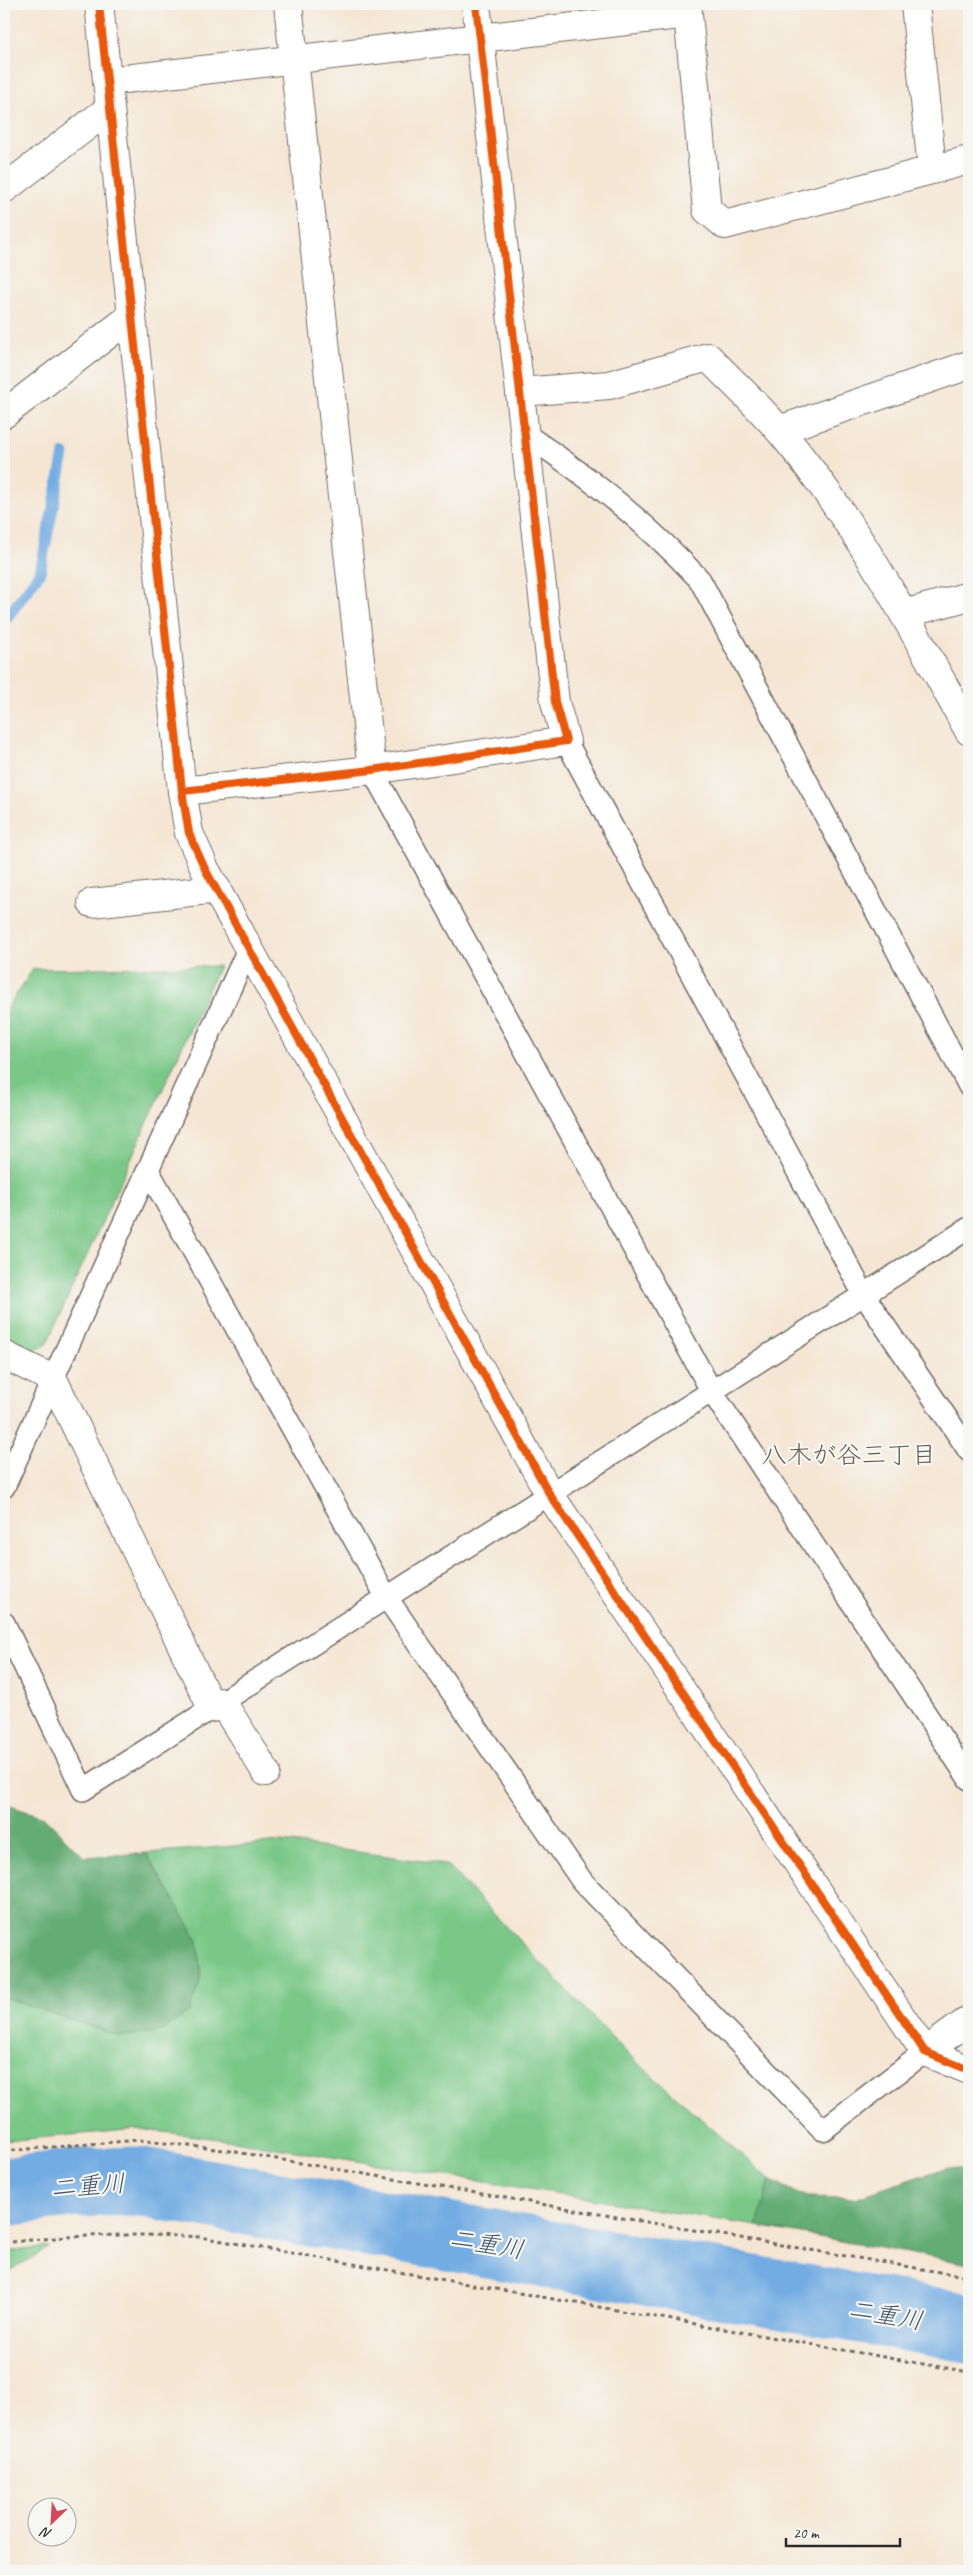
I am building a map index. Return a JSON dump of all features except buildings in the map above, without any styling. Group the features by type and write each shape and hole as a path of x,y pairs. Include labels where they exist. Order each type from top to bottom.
{"street":[{"path":"99,4 182,791 189,833 217,889 550,1495 925,2052 969,2070"},
{"path":"288,4 372,770"},
{"path":"182,791 372,770 566,741 555,702 476,4"},
{"path":"915,4 932,169"},
{"path":"107,81 480,38 687,9 707,210 725,225 969,160"},
{"path":"4,189 109,109"},
{"path":"4,414 132,316"},
{"path":"520,392 609,385 708,357 779,430 838,508 904,614 969,731"},
{"path":"779,430 969,365"},
{"path":"904,614 969,596"},
{"path":"92,903 217,889"},
{"path":"4,1355 53,1379 217,1705 266,1772"},
{"path":"925,2052 969,2020"}],"lane":[{"path":"525,434 573,466 681,560 700,580 969,1086"},
{"path":"566,741 864,1295 969,1451"},
{"path":"372,770 712,1392 969,1779"},
{"path":"4,1487 249,947"},
{"path":"148,1170 387,1598 582,1881 823,2130 925,2052"},
{"path":"4,1623 83,1790 969,1228"}],"path":[{"path":"4,2151 139,2140 224,2150 969,2277"},
{"path":"4,2243 74,2235 140,2234 200,2237 969,2372"}],"green space":[{"path":"219,966 46,1345 34,1351 4,1336 4,1013 33,969"},
{"path":"4,1804 44,1817 84,1857 146,1853 198,1941 201,1978 190,2011 162,2031 121,2037 4,1997"},
{"path":"283,1842 446,1864 630,2056 770,2180 757,2226 227,2140 139,2129 4,2141 4,1997 121,2037 198,1941 146,1853"},
{"path":"949,2167 969,2173 969,2264 757,2226 770,2180 807,2197 854,2198"},
{"path":"50,2247 4,2274 4,2252"}],"waterway":[{"path":"4,622 40,572 64,454"},
{"name":"二重川","path":"4,2192 77,2183 136,2181 969,2328"}],"cycle path":[{"path":"99,4 182,791 189,833 205,869 550,1495 925,2052 969,2070"},
{"path":"182,791 372,770 566,741 555,702 476,4"}],"district":[{"name":"八木が谷三丁目","path":"849,1454"}]}
